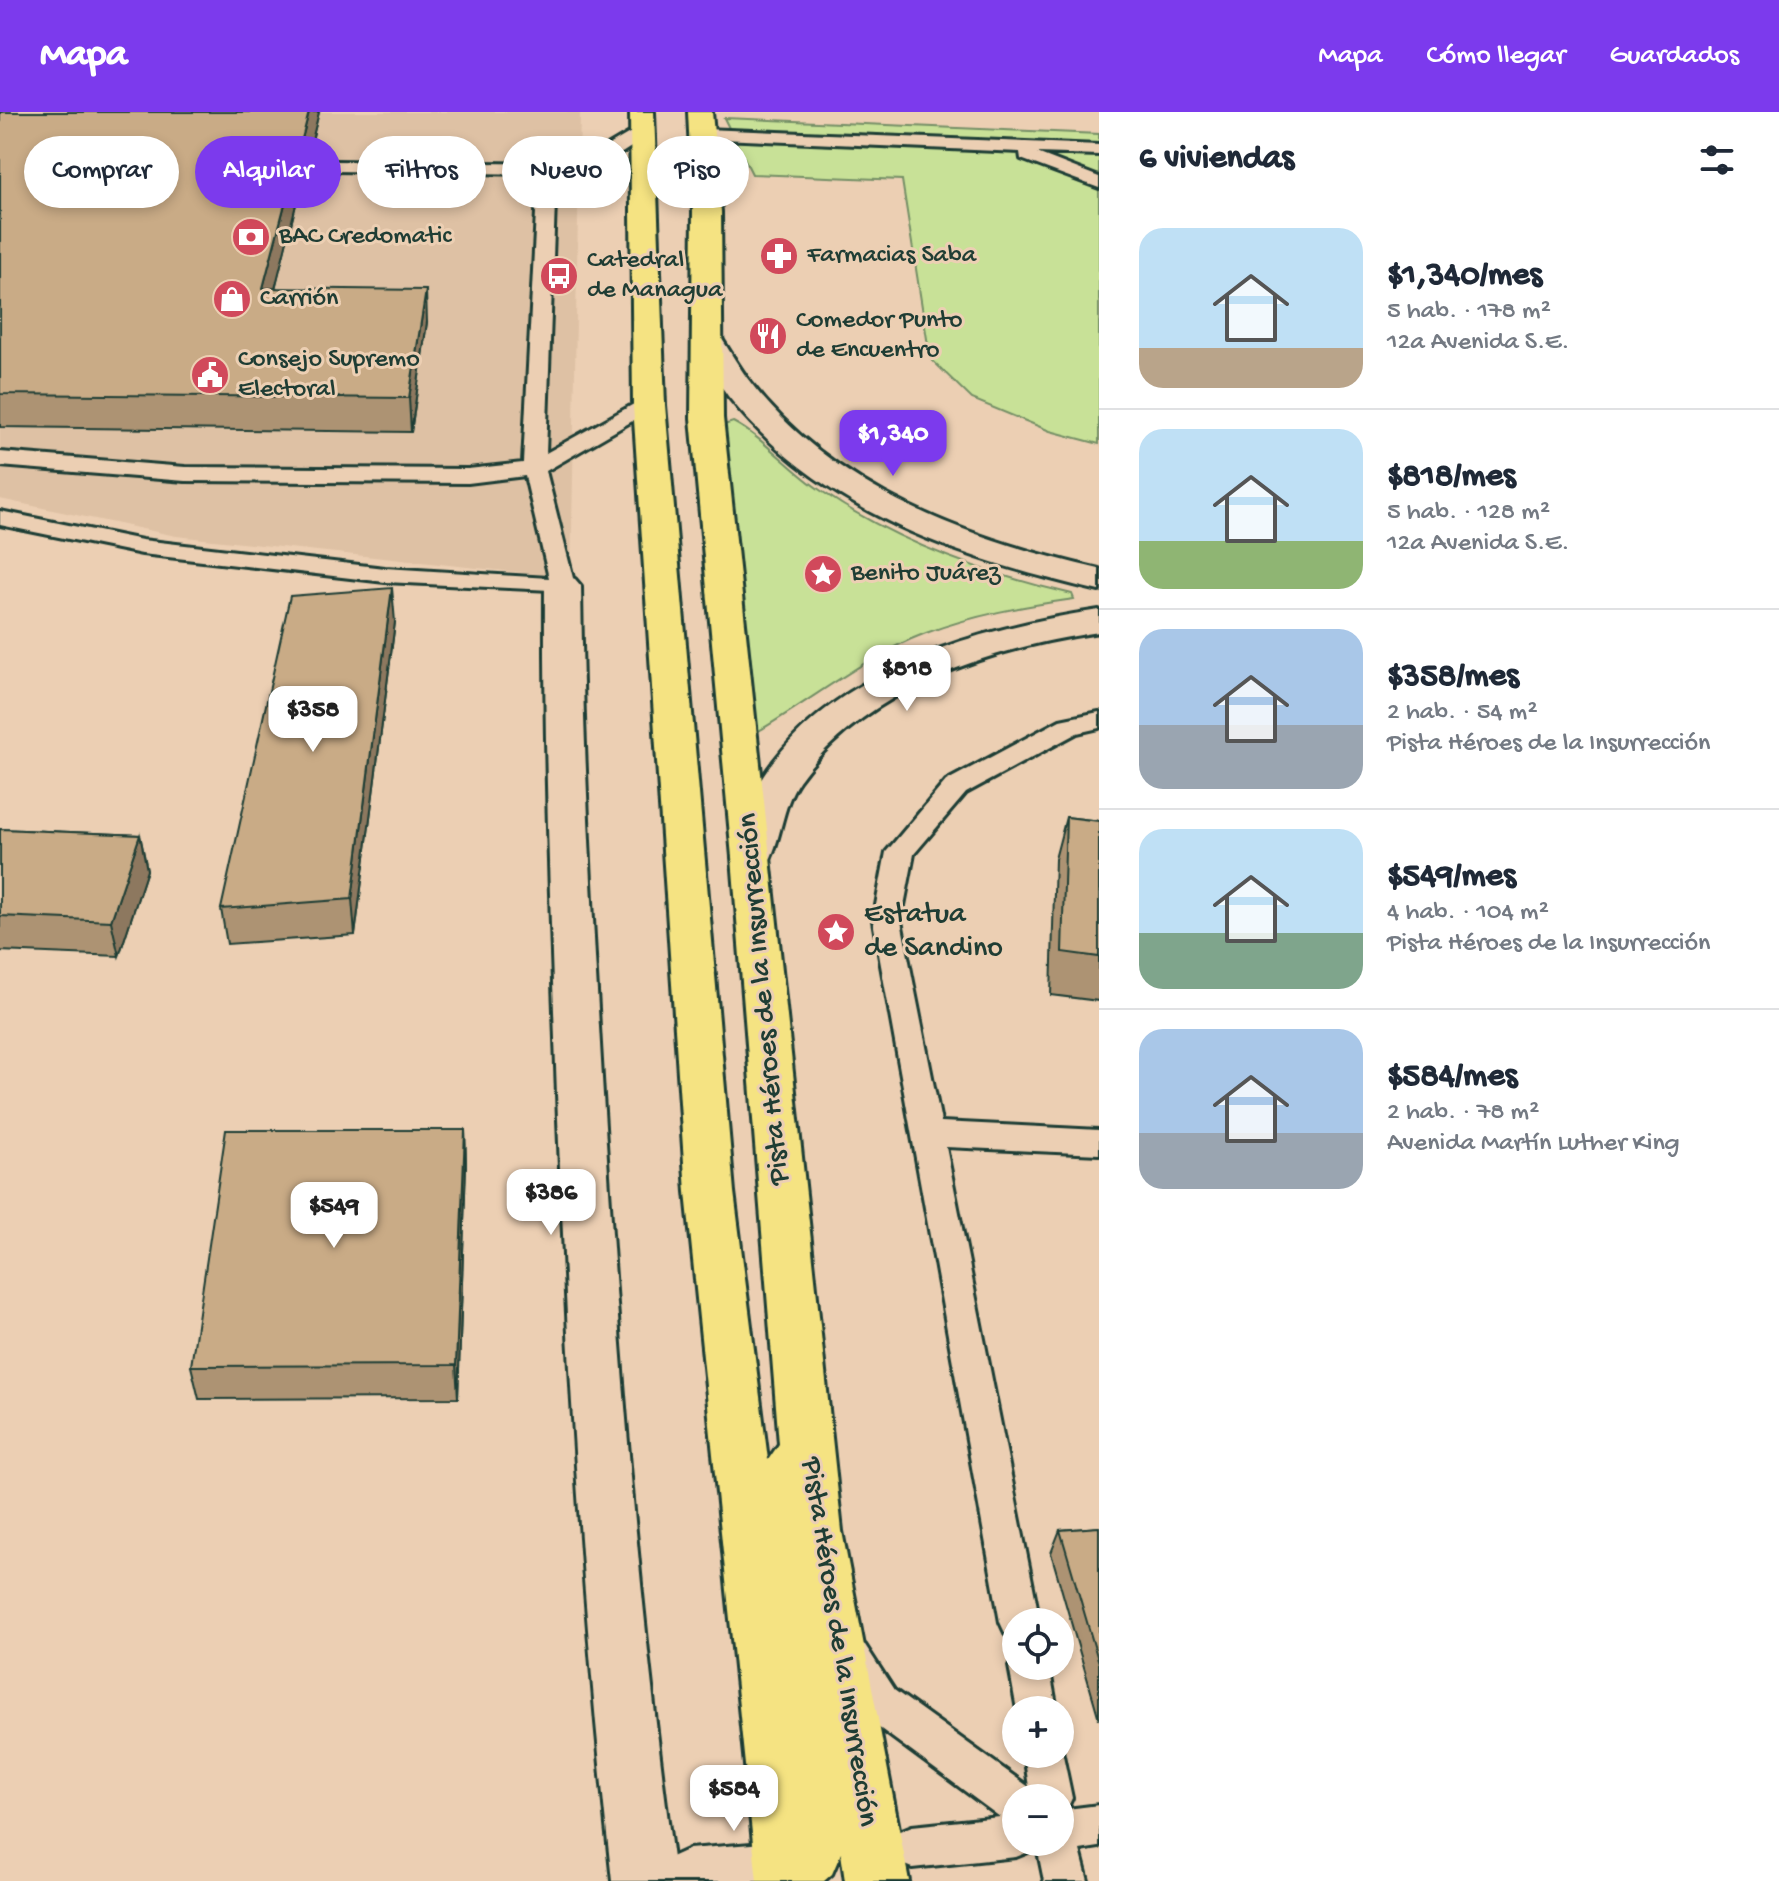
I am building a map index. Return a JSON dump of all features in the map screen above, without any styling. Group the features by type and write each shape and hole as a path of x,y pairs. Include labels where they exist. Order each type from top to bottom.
{"main road":[{"path":"643,121 649,405 710,1192 795,1878"},
{"name":"Pista Héroes de la Insurrección","path":"702,123 707,418 752,857 814,1531 877,1881"},
{"path":"795,1878 810,1852 817,1812 781,1541 787,1483 804,1430"}],"street":[{"path":"707,339 726,376 761,415 846,484 899,514 977,549 1019,563 1099,580"},
{"path":"563,586 562,693 589,1272 630,1779 644,1881"},
{"path":"752,857 766,805 785,772 809,746 849,712 901,681 955,656 1066,624 1099,621"},
{"path":"689,1881 795,1878"}],"lane":[{"path":"630,136 643,121"},
{"path":"702,123 1006,148 1099,150"},
{"path":"1006,148 1099,183"},
{"path":"341,166 502,168"},
{"path":"0,518 142,547 385,575 563,586 534,468 545,208"},
{"path":"0,459 185,474 468,476 534,468 649,405"},
{"path":"1017,1608 887,921 900,852 956,787 1069,726 1099,720"},
{"path":"927,1134 1099,1142"},
{"path":"832,1627 880,1704 1002,1793"},
{"path":"1074,1829 1099,1826"},
{"path":"912,1847 1002,1837"},
{"path":"1060,1856 1066,1881"}],"shaded area":[{"path":"0,112 580,112 580,136 502,136 502,208 578,208 571,578 176,536 0,499"}],"green space":[{"path":"724,118 1099,134 1099,444 1050,431 972,399 930,358 902,180 752,174 749,168 749,136 733,136"},
{"path":"733,422 820,490 878,525 941,554 1072,594 1074,599 999,612 926,633 860,666 757,732 747,728 724,425"}],"building":[{"path":"0,112 309,112 303,136 195,136 195,208 284,208 263,288 426,290 409,398 0,394"},
{"path":"392,588 352,899 221,909 290,596"},
{"path":"1066,817 1099,821 1099,957 1062,952"},
{"path":"0,829 140,835 111,921 0,916"},
{"path":"226,1130 465,1130 456,1365 191,1366"},
{"path":"1099,1527 1099,1663 1060,1530"}],"place":[{"name":"BAC Credomatic","path":"251,237"},
{"name":"Farmacias Saba","path":"779,256"},
{"name":"Catedral de Managua","path":"559,276"},
{"name":"Carrión","path":"232,299"},
{"name":"Comedor Punto de Encuentro","path":"768,336"},
{"name":"Consejo Supremo Electoral","path":"210,375"},
{"name":"Benito Juárez","path":"823,574"},
{"name":"Estatua de Sandino","path":"836,932"}]}
